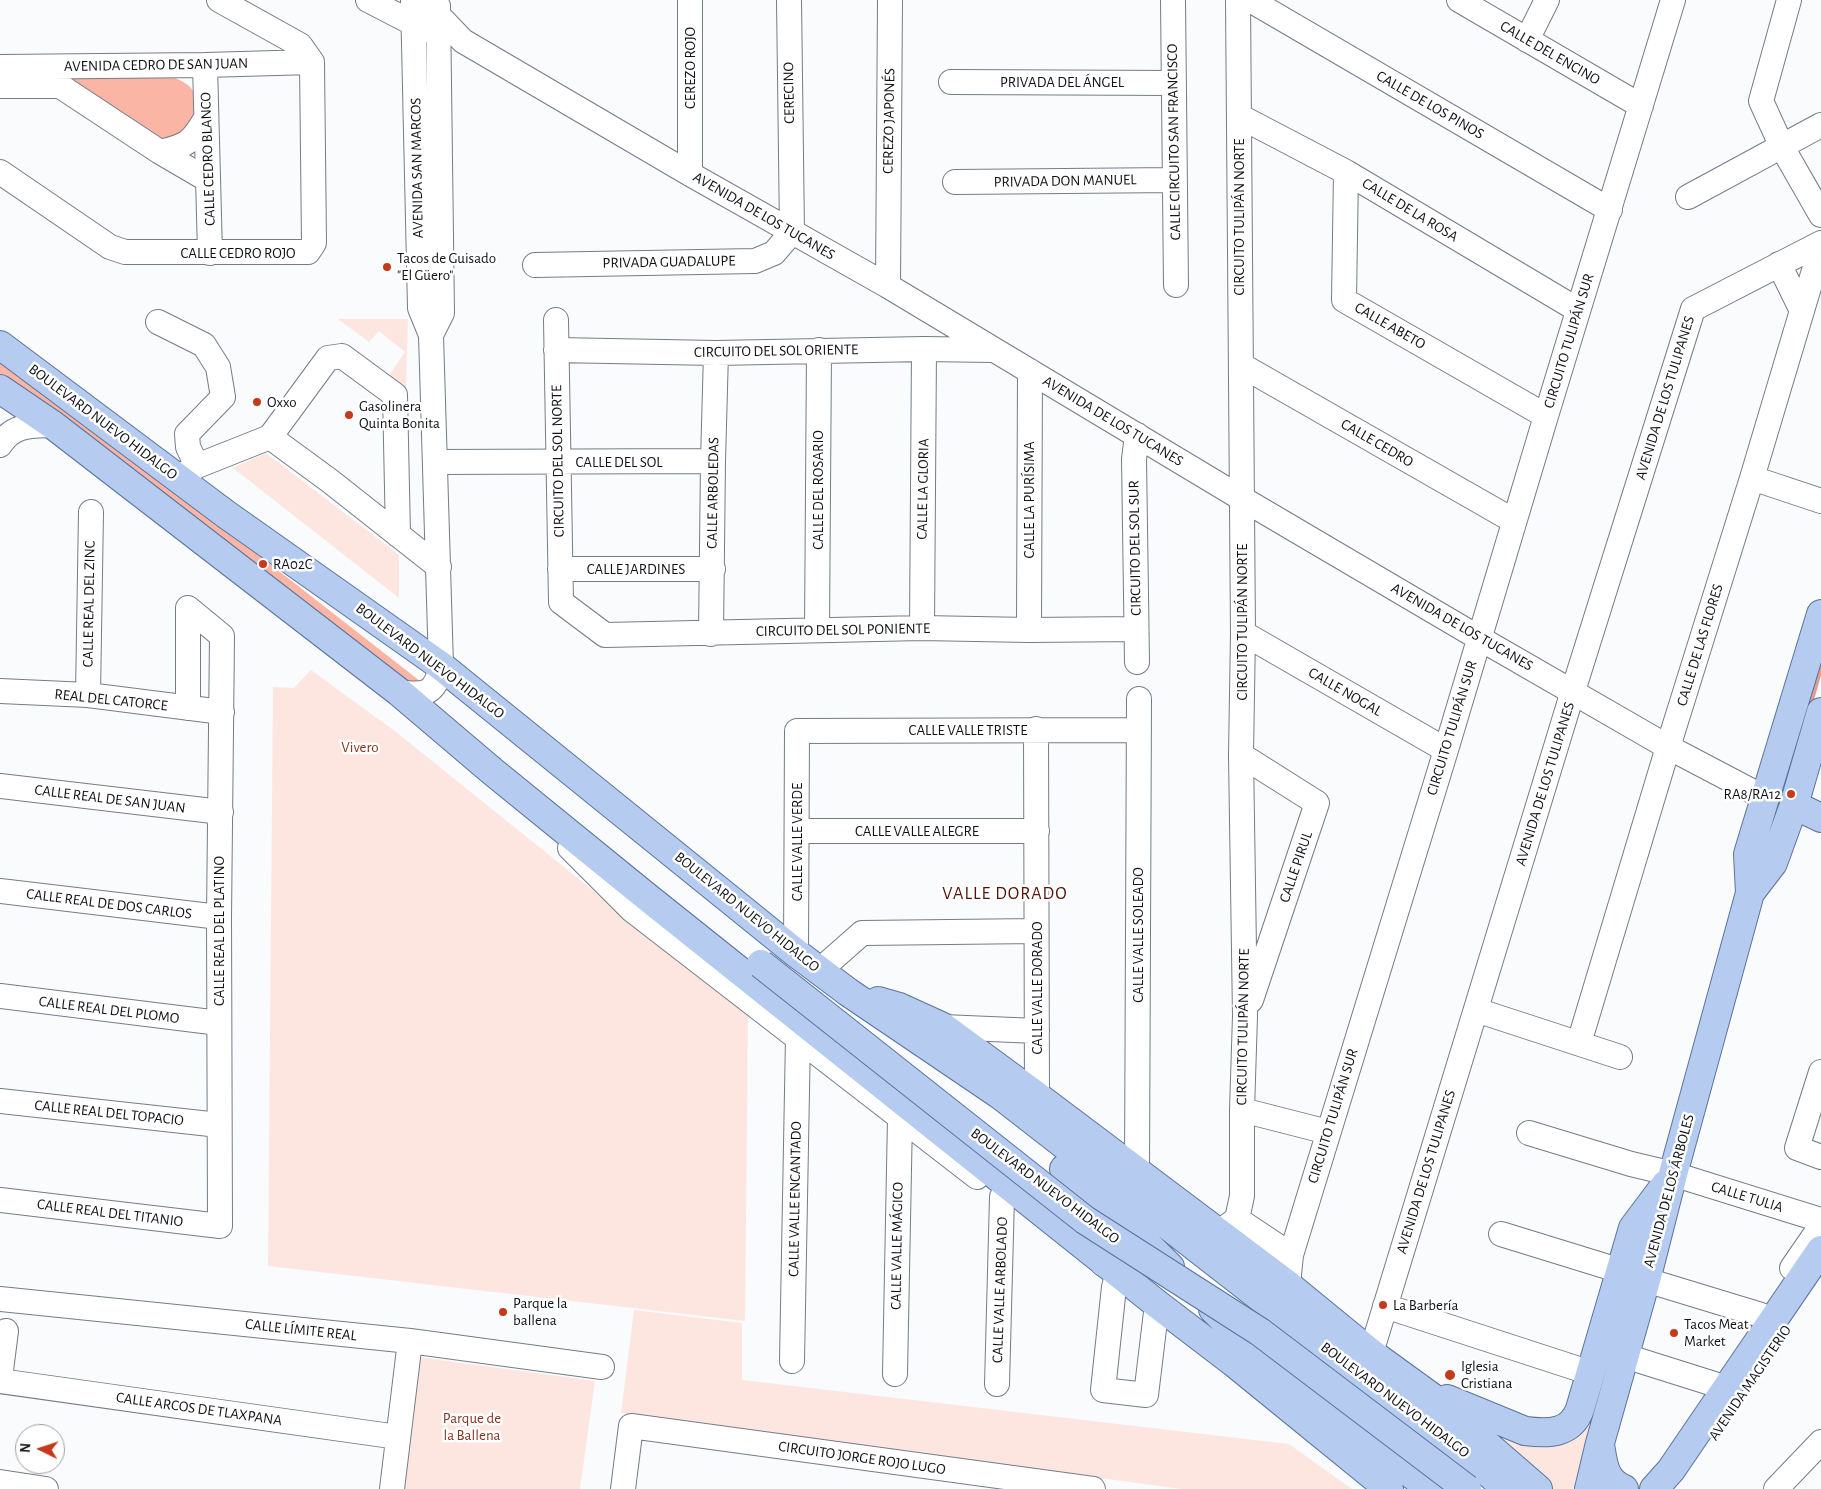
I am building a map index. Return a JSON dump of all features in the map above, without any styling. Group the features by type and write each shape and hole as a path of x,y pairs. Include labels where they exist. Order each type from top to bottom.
{"main road":[{"name":"BOULEVARD NUEVO HIDALGO","path":"0,345 188,472 227,515 441,666 796,953 848,992 1000,1095 1273,1307 1454,1443 1507,1489"},
{"name":"BOULEVARD NUEVO HIDALGO","path":"0,390 53,425 399,692 492,771 647,897 1157,1304 1233,1362 1389,1489"},
{"name":"AVENIDA DE LOS ÁRBOLES","path":"1589,1489 1750,893 1748,854 1821,614"},
{"name":"AVENIDA DE LOS ÁRBOLES","path":"1750,893 1773,863 1794,806 1821,712"},
{"name":"BOULEVARD NUEVO HIDALGO","path":"492,771 655,881 1084,1220 1260,1332 1466,1489"},
{"path":"1794,806 1821,818"},
{"name":"BOULEVARD NUEVO HIDALGO","path":"848,992 982,1106 1099,1197 1241,1337 1430,1489"},
{"path":"848,992 899,1007 943,1027 1137,1171 1228,1226 1288,1285 1371,1353 1433,1398 1538,1489"},
{"path":"1433,1398 1445,1398 1525,1431 1550,1432 1561,1430 1570,1425 1576,1419 1591,1373 1634,1228 1673,1174"},
{"path":"1600,1443 1604,1470 1609,1480 1616,1486 1639,1488 1671,1470 1821,1250"},
{"name":"AVENIDA MAGISTERIO","path":"1678,1489 1821,1276"}],"street":[{"path":"219,0 300,45 312,62"},
{"name":"AVENIDA DE LOS TUCANES","path":"368,0 413,23 438,17"},
{"name":"AVENIDA DE LOS TUCANES","path":"414,0 438,17 463,41 690,174 888,286 1241,498 1479,638 1668,747 1765,798"},
{"name":"AVENIDA SAN MARCOS","path":"414,0 420,308 431,335 441,666"},
{"name":"CEREZO ROJO","path":"690,0 690,174"},
{"name":"CERECINO","path":"788,0 792,232"},
{"name":"CEREZO JAPONÉS","path":"888,286 890,0"},
{"name":"CALLE CIRCUITO SAN FRANCISCO","path":"1173,0 1176,284"},
{"name":"CIRCUITO TULIPÁN NORTE","path":"1228,1226 1242,1196 1242,1110 1246,1016 1241,755 1243,633 1238,0"},
{"name":"CALLE DE LOS PINOS","path":"1250,0 1610,210"},
{"name":"CALLE DEL ENCINO","path":"1458,0 1641,106"},
{"path":"1527,40 1547,0"},
{"name":"CIRCUITO TULIPÁN SUR","path":"1288,1285 1291,1255 1673,0"},
{"path":"1789,0 1761,101 1782,146 1821,215"},
{"name":"AVENIDA SAN MARCOS","path":"431,335 442,312 438,17"},
{"name":"AVENIDA CEDRO DE SAN JUAN","path":"0,67 312,62"},
{"name":"CALLE CEDRO ROJO","path":"0,172 110,247 125,252 308,252 312,249 314,243 312,62"},
{"name":"CALLE CEDRO BLANCO","path":"205,65 210,253"},
{"name":"PRIVADA DEL ÁNGEL","path":"951,82 1174,82"},
{"name":"AVENIDA CEDRO DE SAN JUAN","path":"0,86 60,86 160,152 208,180"},
{"name":"CALLE DE LA ROSA","path":"1239,116 1346,172 1578,310"},
{"path":"160,152 181,147 196,136 206,118"},
{"path":"1688,197 1821,125"},
{"name":"CALLE ABETO","path":"1346,172 1344,300 1546,416"},
{"name":"PRIVADA DON MANUEL","path":"955,182 1174,180"},
{"name":"PRIVADA GUADALUPE","path":"535,265 755,261 774,253 792,232"},
{"name":"AVENIDA DE LOS TULIPANES","path":"1371,1353 1573,691 1693,309 1821,243"},
{"name":"CALLE DE LAS FLORES","path":"1580,1043 1668,747 1752,478 1821,247"},
{"path":"1779,264 1802,311"},
{"name":"CIRCUITO DEL SOL NORTE","path":"556,320 561,602"},
{"path":"158,322 204,345 218,367 223,397 187,434 188,472 270,437 328,358 342,356 395,395 398,535"},
{"name":"CALLE LA GLORIA","path":"922,628 924,349"},
{"name":"CIRCUITO DEL SOL ORIENTE","path":"556,350 716,353 819,350 996,350"},
{"name":"CALLE DEL ROSARIO","path":"817,630 819,350"},
{"name":"CALLE ARBOLEDAS","path":"711,634 716,353"},
{"name":"CALLE CEDRO","path":"1241,365 1514,521"},
{"name":"CALLE LA PURÍSIMA","path":"1029,630 1030,371"},
{"path":"2,438 24,427 53,425"},
{"name":"CIRCUITO DEL SOL SUR","path":"1137,435 1134,459 1137,662"},
{"path":"270,437 439,567"},
{"name":"CALLE DEL SOL","path":"435,462 713,461"},
{"path":"1752,478 1821,501"},
{"name":"CALLE REAL DEL ZINC","path":"88,695 91,512"},
{"name":"CALLE JARDINES","path":"560,570 713,568"},
{"name":"CIRCUITO DEL SOL PONIENTE","path":"561,602 605,635 922,628 1136,629"},
{"name":"CALLE REAL DEL PLATINO","path":"188,708 188,608 222,636 221,812 218,917 220,1226"},
{"name":"CALLE NOGAL","path":"1243,633 1446,750"},
{"path":"399,692 417,695 432,689 438,678 441,666"},
{"name":"REAL DEL CATORCE","path":"0,691 88,695 222,712"},
{"name":"CALLE VALLE SOLEADO","path":"1137,1171 1139,699"},
{"name":"CALLE VALLE DORADO","path":"1036,729 1037,1096"},
{"name":"CALLE VALLE TRISTE","path":"797,731 1139,730"},
{"name":"CALLE VALLE VERDE","path":"796,953 797,731"},
{"name":"CALLE PIRUL","path":"1241,755 1317,803 1246,1016"},
{"name":"BOULEVARD NUEVO HIDALGO","path":"492,771 632,910 1059,1240 1118,1272"},
{"name":"CALLE REAL DE SAN JUAN","path":"0,786 221,812"},
{"name":"CALLE VALLE ALEGRE","path":"797,831 1037,831"},
{"name":"CALLE REAL DE DOS CARLOS","path":"0,891 218,917"},
{"path":"820,971 862,933 1036,931"},
{"name":"CALLE REAL DEL PLOMO","path":"0,996 219,1023"},
{"path":"1476,1010 1620,1057"},
{"path":"943,1027 1037,1031"},
{"name":"CALLE VALLE ENCANTADO","path":"792,1361 798,1037"},
{"path":"1821,1072 1797,1148 1821,1157"},
{"name":"CALLE REAL DEL TOPACIO","path":"0,1101 219,1126"},
{"path":"1242,1110 1328,1132"},
{"name":"CALLE VALLE MÁGICO","path":"894,1374 900,1118"},
{"name":"CALLE TULIA","path":"1529,1134 1631,1164 1673,1174 1821,1220"},
{"name":"CALLE VALLE ARBOLADO","path":"997,1384 1002,1197"},
{"name":"CALLE REAL DEL TITANIO","path":"0,1200 220,1226"},
{"path":"1228,1226 1291,1255"},
{"name":"AVENIDA MAGISTERIO","path":"1639,1488 1714,1384 1821,1226"},
{"path":"1502,1234 1621,1271"},
{"path":"1118,1272 1114,1287 1103,1390 1146,1395 1157,1304"},
{"path":"1646,1280 1761,1315"},
{"name":"CALLE LÍMITE REAL","path":"0,1299 410,1341 602,1367"},
{"path":"1385,1306 1591,1373"},
{"path":"0,1380 6,1331"},
{"path":"392,1489 410,1341"},
{"path":"1625,1356 1714,1384"},
{"name":"CALLE ARCOS DE TLAXPANA","path":"0,1380 398,1437"},
{"name":"CIRCUITO JORGE ROJO LUGO","path":"623,1489 631,1426 1005,1483 1093,1489"},
{"path":"1776,1489 1821,1442"},
{"path":"0,1482 46,1489"}],"green space":[{"path":"338,319 408,319 403,486 388,377 405,352 379,331 369,342"},
{"path":"266,453 399,555 399,598 233,468"},
{"name":"Vivero","path":"311,670 396,732 748,1015 745,1321 268,1266 273,687 294,688"},
{"path":"634,1310 742,1323 742,1380 1289,1444 1352,1489 1181,1489 621,1413"},
{"name":"Parque de la Ballena","path":"418,1357 595,1381 580,1489 400,1489"},
{"path":"1463,1414 1556,1445 1576,1438 1586,1425 1591,1425 1573,1489 1551,1489"}],"shaded area":[{"path":"44,76 172,77 182,81 193,91 196,103 193,129 165,143"},
{"path":"0,357 89,423 420,681 413,689 0,379"}],"waterway":[{"path":"1808,712 1821,666"},
{"path":"1769,836 1799,739"}],"place":[{"name":"Tacos de Guisado \"El Güero\"","path":"387,267"},
{"name":"Oxxo","path":"257,402"},
{"name":"Gasolinera Quinta Bonita","path":"349,415"},
{"name":"RA02C","path":"263,564"},
{"name":"RA8/RA12","path":"1791,794"},
{"name":"La Barbería","path":"1383,1305"},
{"name":"Parque la ballena","path":"503,1312"},
{"name":"Tacos Meat Market","path":"1674,1333"},
{"name":"Iglesia Cristiana","path":"1450,1375"}],"district":[{"name":"VALLE DORADO","path":"1005,894"}]}
